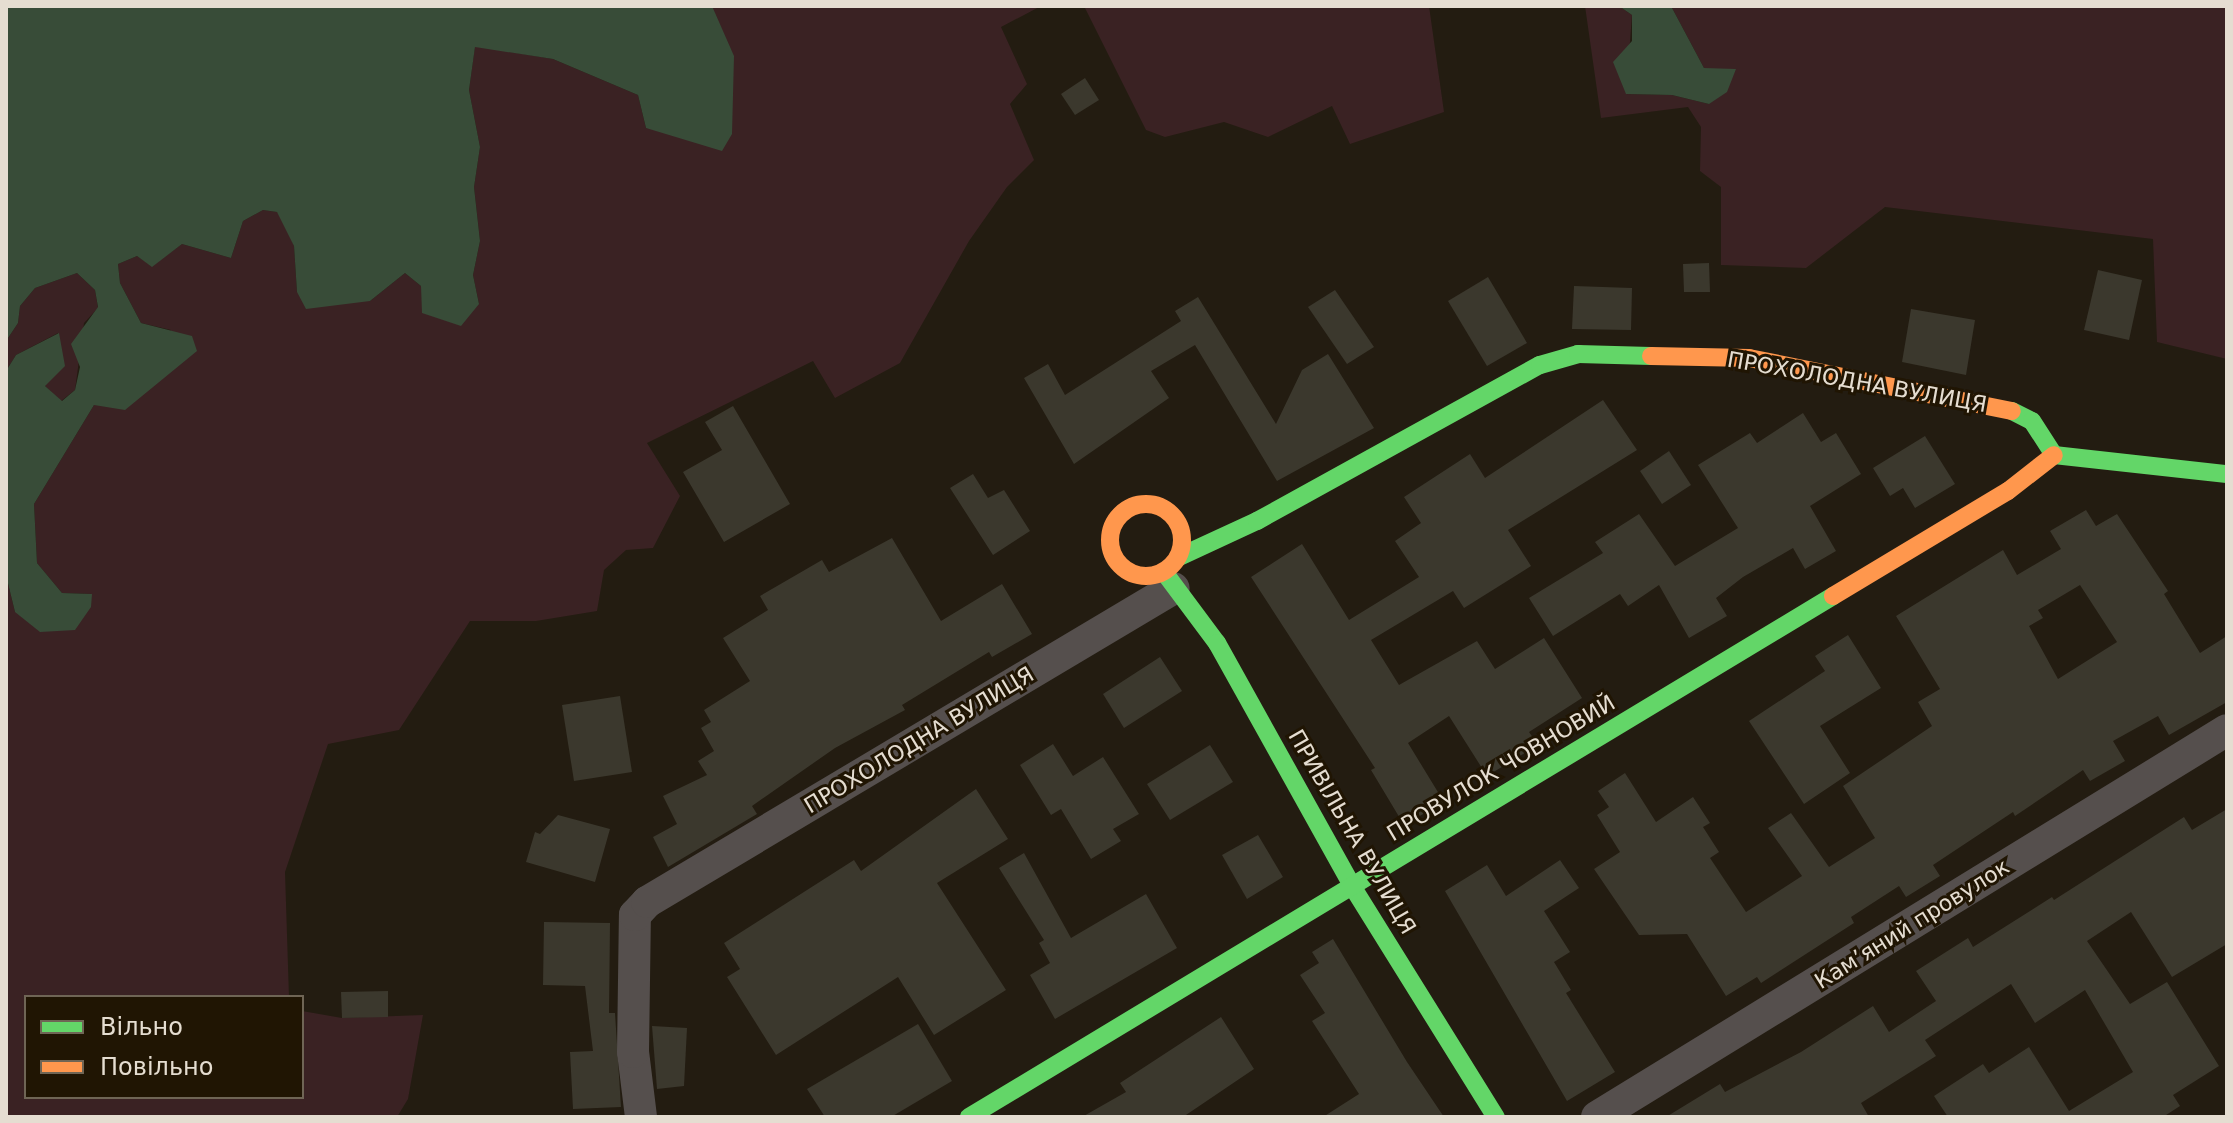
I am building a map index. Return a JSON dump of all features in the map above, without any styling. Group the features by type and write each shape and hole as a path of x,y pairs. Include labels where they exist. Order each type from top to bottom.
{"street":[{"name":"ПРОХОЛОДНА ВУЛИЦЯ","path":"641,1117 633,1052 635,915 663,892 1172,572 1257,521 1540,365 1578,354 1749,358 2009,409 2032,421 2054,455"},
{"path":"2054,455 2227,474"},
{"name":"ПРОВУЛОК ЧОВНОВИЙ","path":"969,1117 2008,491 2054,455"},
{"name":"ПРИВІЛЬНА ВУЛИЦЯ","path":"1172,572 1217,643 1352,886 1496,1117"},
{"name":"Камʼяний провулок","path":"1597,1117 2227,730"}],"shaded area":[{"path":"6,6 712,6 734,56 732,134 722,151 646,128 638,95 553,59 475,47 469,90 480,147 474,187 480,241 473,275 479,304 461,326 422,313 421,286 405,273 370,301 306,309 297,292 294,246 277,212 263,210 243,221 231,258 182,244 152,267 137,256 118,264 120,283 141,323 192,336 197,351 125,410 94,405 34,504 37,563 62,593 92,594 91,607 75,630 40,632 15,612 6,575 6,371 16,355 59,333 65,366 45,386 62,401 75,390 80,367 71,344 98,307 95,290 77,273 35,288 20,306 18,323 6,341"},
{"path":"712,6 1041,6 1001,27 1027,84 1010,104 1034,160 1007,187 969,241 900,363 835,398 813,361 647,443 680,496 653,548 626,550 604,570 597,611 536,621 470,621 399,730 328,744 285,872 289,995 24,995 24,1099 304,1099 304,1011 342,1018 423,1015 408,1099 397,1117 6,1117 6,575 15,612 92,594 62,593 37,563 34,504 94,405 171,330 141,323 120,283 118,264 137,256 152,266 182,244 231,258 243,221 263,210 277,212 285,222 294,246 297,292 370,301 405,273 421,286 479,304 473,275 480,241 474,187 480,147 469,90 475,46 553,59 638,95 646,128 732,134 732,104"},
{"path":"1084,6 1429,6 1444,112 1350,144 1332,106 1268,137 1224,122 1165,137 1146,130"},
{"path":"1585,6 1619,6 1632,15 1626,94 1672,95 1709,104 1704,68 1671,6 2227,6 2227,359 2157,342 2153,239 1885,207 1806,268 1721,265 1721,187 1700,171 1701,127 1688,107 1601,118"},
{"path":"1619,6 1671,6 1704,68 1736,69 1727,92 1709,104 1672,95 1626,94 1613,62 1632,41 1632,15"},
{"path":"77,273 95,290 98,308 84,323 75,390 61,401 45,386 58,333 16,355 6,371 6,341 18,323 20,306 35,288"}],"building":[{"path":"1085,78 1099,100 1075,115 1061,94"},
{"path":"1709,263 1710,292 1684,292 1683,264"},
{"path":"2098,270 2142,280 2129,340 2084,330"},
{"path":"1488,277 1527,343 1487,366 1448,301"},
{"path":"1574,286 1632,288 1631,330 1572,329"},
{"path":"1335,290 1374,347 1347,364 1308,307"},
{"path":"1198,297 1276,424 1302,370 1328,354 1374,428 1277,481 1195,345 1151,371 1169,398 1074,464 1024,378 1048,364 1065,395 1181,321 1175,311"},
{"path":"1911,309 1975,320 1966,375 1902,362"},
{"path":"1603,400 1637,450 1508,530 1531,566 1464,608 1453,591 1371,640 1399,685 1477,641 1495,669 1544,638 1582,698 1529,732 1538,745 1487,776 1449,716 1408,743 1444,802 1404,825 1371,770 1375,768 1251,577 1302,544 1349,620 1419,577 1395,541 1421,523 1404,497 1470,454 1485,478"},
{"path":"733,406 790,504 724,542 683,472 722,450 705,422"},
{"path":"1803,413 1821,442 1836,433 1861,474 1810,506 1836,551 1805,569 1793,548 1743,577 1716,598 1727,616 1689,638 1659,585 1628,606 1620,594 1553,636 1529,598 1603,553 1595,542 1639,514 1675,566 1738,528 1698,465 1750,433 1757,443"},
{"path":"1925,436 1955,484 1915,508 1903,488 1890,496 1873,468"},
{"path":"1669,451 1691,485 1662,504 1640,471"},
{"path":"973,474 988,498 1004,490 1030,531 993,555 950,488"},
{"path":"2086,510 2096,526 2117,514 2168,591 2164,594 2200,653 2227,636 2227,702 2169,735 2158,716 2113,741 2125,761 2090,781 2083,770 2015,816 2013,812 1933,865 1940,876 1906,897 1899,886 1851,917 1854,923 1761,983 1757,977 1726,996 1687,934 1639,935 1594,869 1620,852 1597,815 1609,807 1598,791 1625,773 1656,822 1693,797 1710,823 1703,827 1719,852 1710,858 1746,912 1802,876 1768,828 1791,813 1829,867 1875,838 1843,786 1932,726 1918,702 1940,689 1896,616 2003,550 2017,575 2061,549 2050,531","holes":["2080,585 2117,642 2058,679 2029,626 2043,618 2038,610"]},
{"path":"892,538 941,621 1002,584 1032,634 992,657 989,652 902,705 905,710 835,748 752,806 757,814 668,867 653,837 677,824 663,796 707,775 698,761 714,751 701,728 711,722 704,710 750,681 723,638 768,610 760,596 822,560 829,572"},
{"path":"1848,635 1881,688 1820,726 1850,773 1804,804 1749,721 1825,671 1815,656"},
{"path":"1160,657 1182,691 1124,728 1103,694"},
{"path":"620,696 632,772 574,781 562,705"},
{"path":"1053,744 1073,776 1103,757 1139,814 1113,829 1121,841 1091,859 1061,809 1051,815 1020,765"},
{"path":"1210,745 1233,782 1170,820 1147,784"},
{"path":"976,789 1008,839 937,883 1006,990 934,1035 898,977 776,1055 727,977 740,969 724,943 854,860 861,871"},
{"path":"2227,809 2227,944 2172,977 2131,912 2087,941 2130,1004 2167,982 2219,1066 2173,1095 2180,1106 2163,1117 1948,1117 1934,1096 1983,1064 1989,1073 2029,1047 2069,1111 2133,1072 2085,990 2035,1023 2011,984 1925,1040 1936,1056 1861,1103 1869,1117 1666,1117 1720,1084 1725,1092 1801,1052 1873,1006 1889,1032 1936,1001 1916,971 1968,938 1973,947 2052,897 2054,900 2184,817 2192,830"},
{"path":"558,815 610,829 595,882 526,862 535,832 540,834"},
{"path":"1258,835 1283,877 1247,899 1222,855"},
{"path":"1024,853 1071,938 1146,894 1177,948 1055,1019 1030,975 1050,963 1039,943 1044,940 999,868"},
{"path":"1560,860 1579,888 1544,911 1570,952 1554,962 1571,990 1566,993 1615,1072 1567,1101 1445,891 1487,865 1506,896"},
{"path":"544,922 610,923 609,1013 615,1013 621,1107 573,1109 570,1052 593,1051 585,986 543,985"},
{"path":"1333,939 1444,1117 1323,1117 1359,1094 1312,1021 1325,1013 1300,975 1319,963 1312,952"},
{"path":"388,991 388,1017 342,1018 341,992"},
{"path":"1221,1017 1254,1069 1183,1117 1082,1117 1126,1092 1120,1083"},
{"path":"918,1024 952,1081 891,1117 825,1117 807,1089"},
{"path":"652,1026 687,1028 684,1086 657,1089"}],"traffic: fast":[{"path":"1179,557 1257,521 1540,365 1578,354 1651,356"},
{"path":"2012,411 2032,421 2054,455 2227,474"},
{"path":"1164,572 1217,643 1352,886 1496,1117"},
{"path":"969,1117 1833,596"}],"traffic: slow":[{"path":"1651,356 1749,358 2012,411"},
{"path":"1833,596 2008,491 2054,455"},
{"path":"1146,504 1166,510 1176,520 1182,540 1176,560 1166,570 1146,576 1126,570 1116,560 1110,540 1116,520 1126,510 1146,504"}]}
